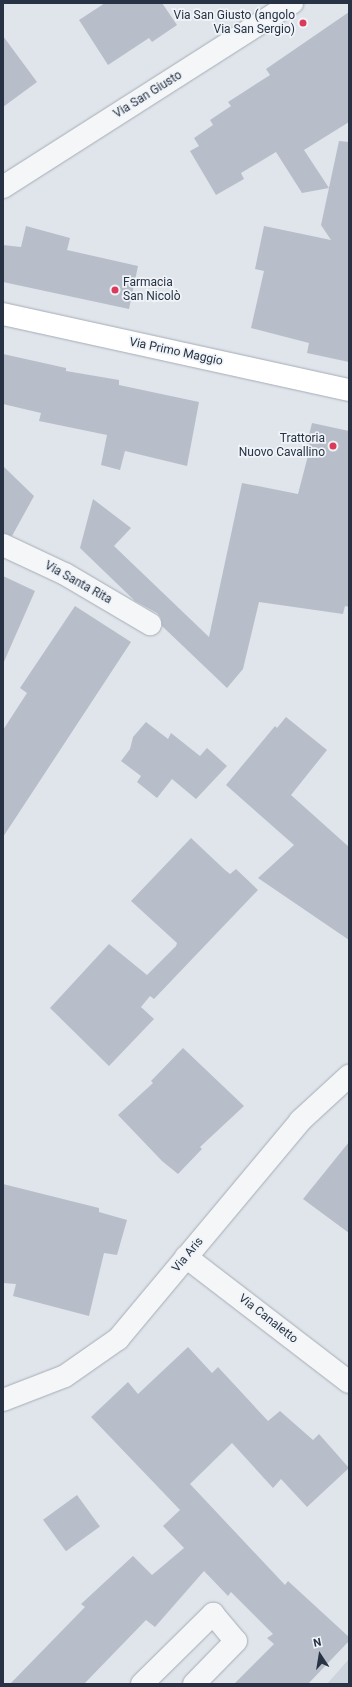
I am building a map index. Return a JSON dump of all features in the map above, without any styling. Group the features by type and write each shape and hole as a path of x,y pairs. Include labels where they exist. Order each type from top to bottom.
{"main road":[{"name":"Via Primo Maggio","path":"3,314 349,390"}],"street":[{"name":"Via San Giusto","path":"3,187 292,3"},
{"name":"Via Santa Rita","path":"3,545 65,574 150,624"},
{"name":"Via Aris","path":"3,1400 65,1376 118,1339 300,1121 349,1076"},
{"name":"Via Canaletto","path":"186,1257 349,1382"},
{"path":"142,1684 213,1614 236,1641 194,1684"}],"shaded area":[{"path":"349,1659 349,1684 327,1684"}],"building":[{"path":"105,3 162,3 177,25 152,42 149,38 108,65 79,20"},
{"path":"349,12 349,122 304,150 329,188 302,193 276,152 241,173 244,179 216,195 190,151 199,146 194,138 213,125 210,120 231,106 228,102 270,75 266,69"},
{"path":"3,36 37,82 3,107"},
{"path":"339,141 349,142 349,362 307,353 309,343 251,328 264,271 255,269 264,226 331,240 321,225"},
{"path":"26,226 70,238 67,250 138,266 129,309 3,282 3,245 21,247"},
{"path":"3,354 66,368 66,371 119,380 119,385 199,402 187,466 125,451 120,470 101,465 107,435 39,421 41,413 3,404"},
{"path":"312,423 349,431 349,607 345,606 343,614 259,602 243,669 227,688 162,626 161,618 157,613 135,601 80,548 93,499 131,528 114,546 209,637 242,483 298,494 310,448 306,447"},
{"path":"3,466 34,496 12,536 3,533"},
{"path":"3,576 35,591 3,664"},
{"path":"75,606 131,642 3,837 3,730 27,693 20,688"},
{"path":"286,717 327,750 291,795 349,847 349,940 258,878 294,845 226,785 275,726 277,728"},
{"path":"146,722 168,739 171,733 200,756 207,748 227,766 196,799 172,779 157,798 137,782 141,776 121,761 130,749 133,737"},
{"path":"191,838 230,874 236,869 258,890 154,999 150,996 141,1007 154,1019 109,1066 50,1008 109,944 147,975 176,946 177,943 131,901"},
{"path":"183,1048 244,1106 200,1147 202,1149 178,1174 162,1161 118,1115 153,1083 151,1081"},
{"path":"349,1142 349,1233 303,1199"},
{"path":"3,1184 99,1208 99,1212 127,1220 117,1255 104,1253 89,1316 13,1296 16,1284 3,1283"},
{"path":"188,1347 212,1373 218,1367 268,1421 280,1411 313,1440 319,1434 349,1468 307,1507 281,1479 273,1488 232,1443 190,1484 285,1585 288,1581 349,1637 349,1641 308,1684 234,1684 274,1644 267,1638 273,1634 231,1592 228,1596 204,1571 155,1627 146,1620 84,1684 10,1684 85,1607 81,1604 133,1556 152,1575 184,1548 163,1526 180,1510 91,1417 128,1382 138,1394"},
{"path":"77,1495 100,1527 66,1551 43,1520"}],"place":[{"name":"Via San Giusto (angolo Via San Sergio)","path":"303,23"},
{"name":"Farmacia San Nicolò","path":"115,290"},
{"name":"Trattoria Nuovo Cavallino","path":"333,446"}]}
